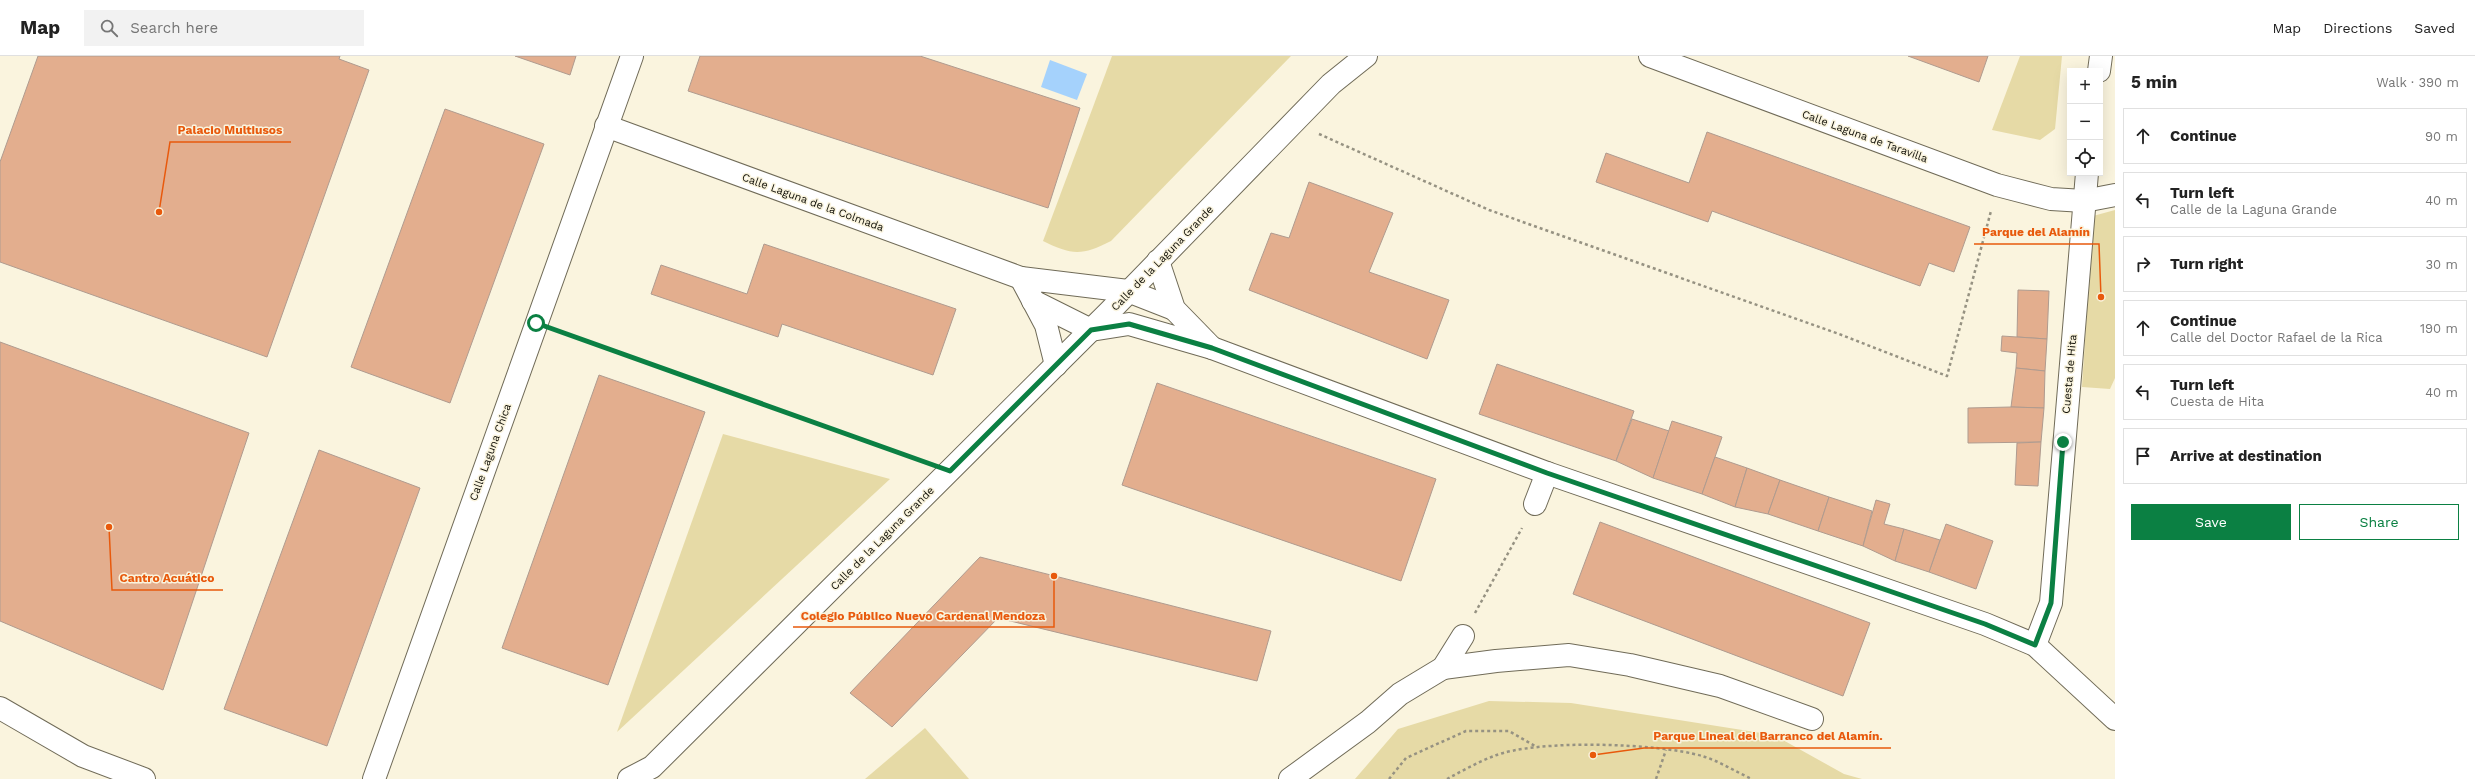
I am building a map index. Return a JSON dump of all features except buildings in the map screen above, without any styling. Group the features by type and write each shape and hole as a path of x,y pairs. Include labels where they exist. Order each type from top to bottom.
{"street":[{"name":"Calle Laguna Chica","path":"374,779 632,56"},
{"name":"Calle de la Laguna Grande","path":"1331,84 1345,56"},
{"name":"Calle de la Laguna Grande","path":"629,779 652,767 1091,330 1331,84 1366,56"},
{"name":"Calle Laguna de Taravilla","path":"1650,56 1997,185 2051,199 2084,201 2115,195"},
{"path":"2099,68 2101,56"},
{"name":"Calle Laguna de la Colmada","path":"606,126 1021,278 1123,297 1174,309"},
{"name":"Cuesta de Hita","path":"2035,645 2051,603 2087,176"},
{"path":"1158,261 1174,309 1212,348"},
{"path":"1021,278 1046,325 1056,365"},
{"path":"1123,297 1129,324"},
{"path":"1034,301 1091,330 1129,324 1212,348 1547,473 1985,624 2035,645 2115,719"},
{"path":"1534,504 1547,473"},
{"path":"1443,668 1463,636"},
{"path":"1290,779 1368,722 1400,694 1443,668 1496,661 1570,655 1630,665 1720,686 1812,719"},
{"path":"0,708 83,756 144,779"}],"path":[{"path":"1293,122 1489,210 1839,334 1947,376 1997,185"},
{"path":"536,323 950,471"},
{"path":"1463,636 1534,504"},
{"path":"1388,779 1406,758 1466,731 1509,731 1535,747"},
{"path":"1447,779 1494,756 1535,747 1605,746 1666,750 1703,756 1752,779"},
{"path":"1656,779 1666,750"}],"shaded area":[{"path":"1112,56 1291,56 1111,241 1101,246 1084,251 1069,251 1043,241"},
{"path":"2020,56 2062,56 2055,129 2040,140 1992,130"},
{"path":"2115,210 2115,378 2110,389 2082,387 2093,216"},
{"path":"723,434 890,479 617,732"},
{"path":"1489,701 1571,703 1774,735 1844,774 1862,779 1355,779 1398,729"},
{"path":"925,728 969,779 865,779"}],"water":[{"path":"1050,60 1087,74 1077,100 1041,87"}],"place":[{"name":"Palacio Multiusos","path":"159,212"},
{"name":"Parque del Alamín","path":"2101,297"},
{"name":"Cantro Acuático","path":"109,527"},
{"name":"Colegio Público Nuevo Cardenal Mendoza","path":"1054,576"},
{"name":"Parque Lineal del Barranco del Alamín.","path":"1593,755"}],"route":[{"path":"536,323 950,471 1091,330 1129,324 1212,348 1547,473 1985,624 2035,645 2051,603 2063,442"}]}
